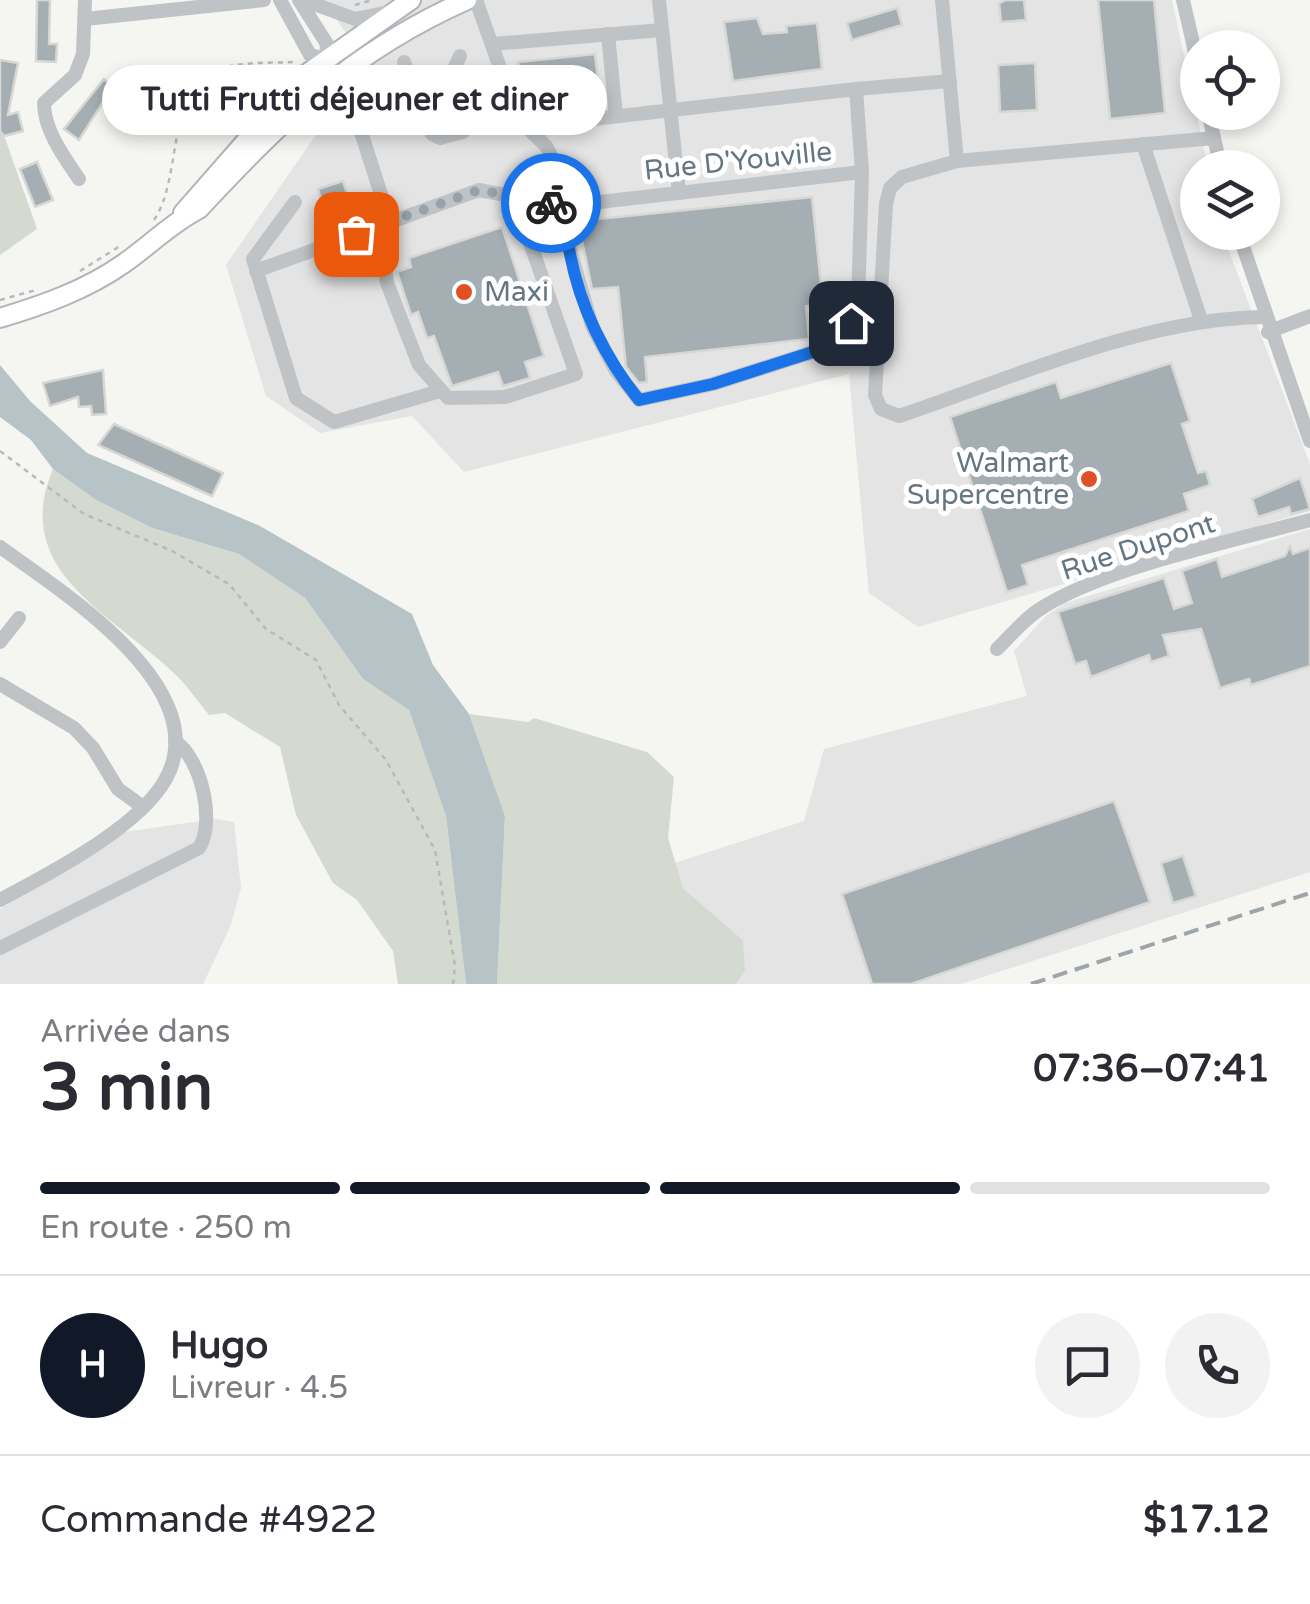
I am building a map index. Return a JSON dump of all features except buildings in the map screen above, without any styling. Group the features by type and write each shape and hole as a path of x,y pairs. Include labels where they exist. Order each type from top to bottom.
{"main road":[{"path":"178,220 259,121 331,67 389,12 410,0"},
{"path":"0,318 122,265 178,220 199,209 293,114 331,67 467,0"}],"street":[{"path":"79,179 61,152 44,114 44,103 74,75 83,54 85,0"},
{"path":"85,20 264,0"},
{"path":"280,0 310,56 331,67"},
{"path":"302,0 327,44 331,67 349,95 390,222 384,261 388,282 419,366 440,391 460,400 505,397 576,374 514,194"},
{"path":"302,0 355,19 389,12"},
{"path":"476,0 524,126 546,146 556,165 565,233 592,326 616,371 639,400 713,384 844,342 858,303 862,172"},
{"path":"659,0 680,193"},
{"path":"942,0 956,161"},
{"path":"1183,0 1190,30"},
{"path":"492,44 662,30"},
{"path":"608,34 616,116"},
{"path":"404,62 432,134 440,138 463,132 468,126 451,75 460,56"},
{"path":"524,126 950,80"},
{"name":"Rue D'Youville","path":"256,272 479,190 564,206 862,172 856,90"},
{"path":"293,114 338,116 360,130"},
{"path":"1212,130 1217,150"},
{"path":"1214,138 956,161 911,172 890,188 875,394 882,409 899,416 1170,326 1201,320 1266,324 1310,316"},
{"path":"1143,144 1201,320"},
{"path":"295,202 252,259 296,398 334,422 440,391"},
{"path":"1243,250 1266,324 1310,441"},
{"name":"Rue Dupont","path":"997,648 1036,612 1064,596 1146,566 1310,520"},
{"path":"0,547 137,657 165,698 175,740 192,762 206,817 206,835 199,848 0,948"},
{"path":"0,642 20,618"},
{"path":"0,684 74,728 94,748 118,789 143,808"},
{"path":"0,900 143,808 167,778 175,740"}],"path":[{"path":"152,221 170,181 184,108 193,88 209,73 230,66 302,60"},
{"path":"73,275 130,240"},
{"path":"0,300 44,296"},
{"path":"0,451 84,514 172,551 229,584 266,629 316,660 339,705 386,760 435,850 455,966 454,984"}],"shaded area":[{"path":"323,0 1172,0 1180,37 1180,130 1200,130 1204,150 1180,150 1180,250 1228,250 1310,464 1310,511 918,627 869,593 849,374 464,472 412,416 320,433 266,396 226,265 366,62"},
{"path":"0,124 37,229 0,255"},
{"path":"0,365 30,401 87,453 260,526 412,614 433,665 469,714 505,816 497,984 466,984 446,816 409,710 363,679 305,598 239,554 152,528 96,500 53,469 31,440 0,417"},
{"path":"53,469 96,500 152,528 239,554 305,598 363,679 409,710 446,816 466,984 398,984 393,951 357,900 333,883 296,815 280,747 225,713 209,715 180,679 77,590 58,566 45,538 43,506"},
{"path":"1310,529 1310,872 961,984 736,984 744,969 743,940 683,888 675,863 804,821 824,749 1027,696 1014,651 1046,616 1065,603"},
{"path":"469,714 528,722 534,718 647,752 674,777 668,838 683,888 743,940 745,970 736,984 497,984 505,816"},
{"path":"216,819 234,822 241,888 230,927 203,984 0,984 0,909 124,832"}],"railway":[{"path":"1031,984 1310,893"}],"way so far":[{"path":"356,234 479,190 551,203"}],"place":[{"name":"Tutti Frutti déjeuner et diner","path":"356,234"},
{"name":"Maxi","path":"464,292"},
{"name":"Walmart Supercentre","path":"1089,479"}],"route":[{"path":"551,203 564,206 565,233 592,326 616,371 639,400 713,384 790,358 812,355 844,342 851,323"}]}
